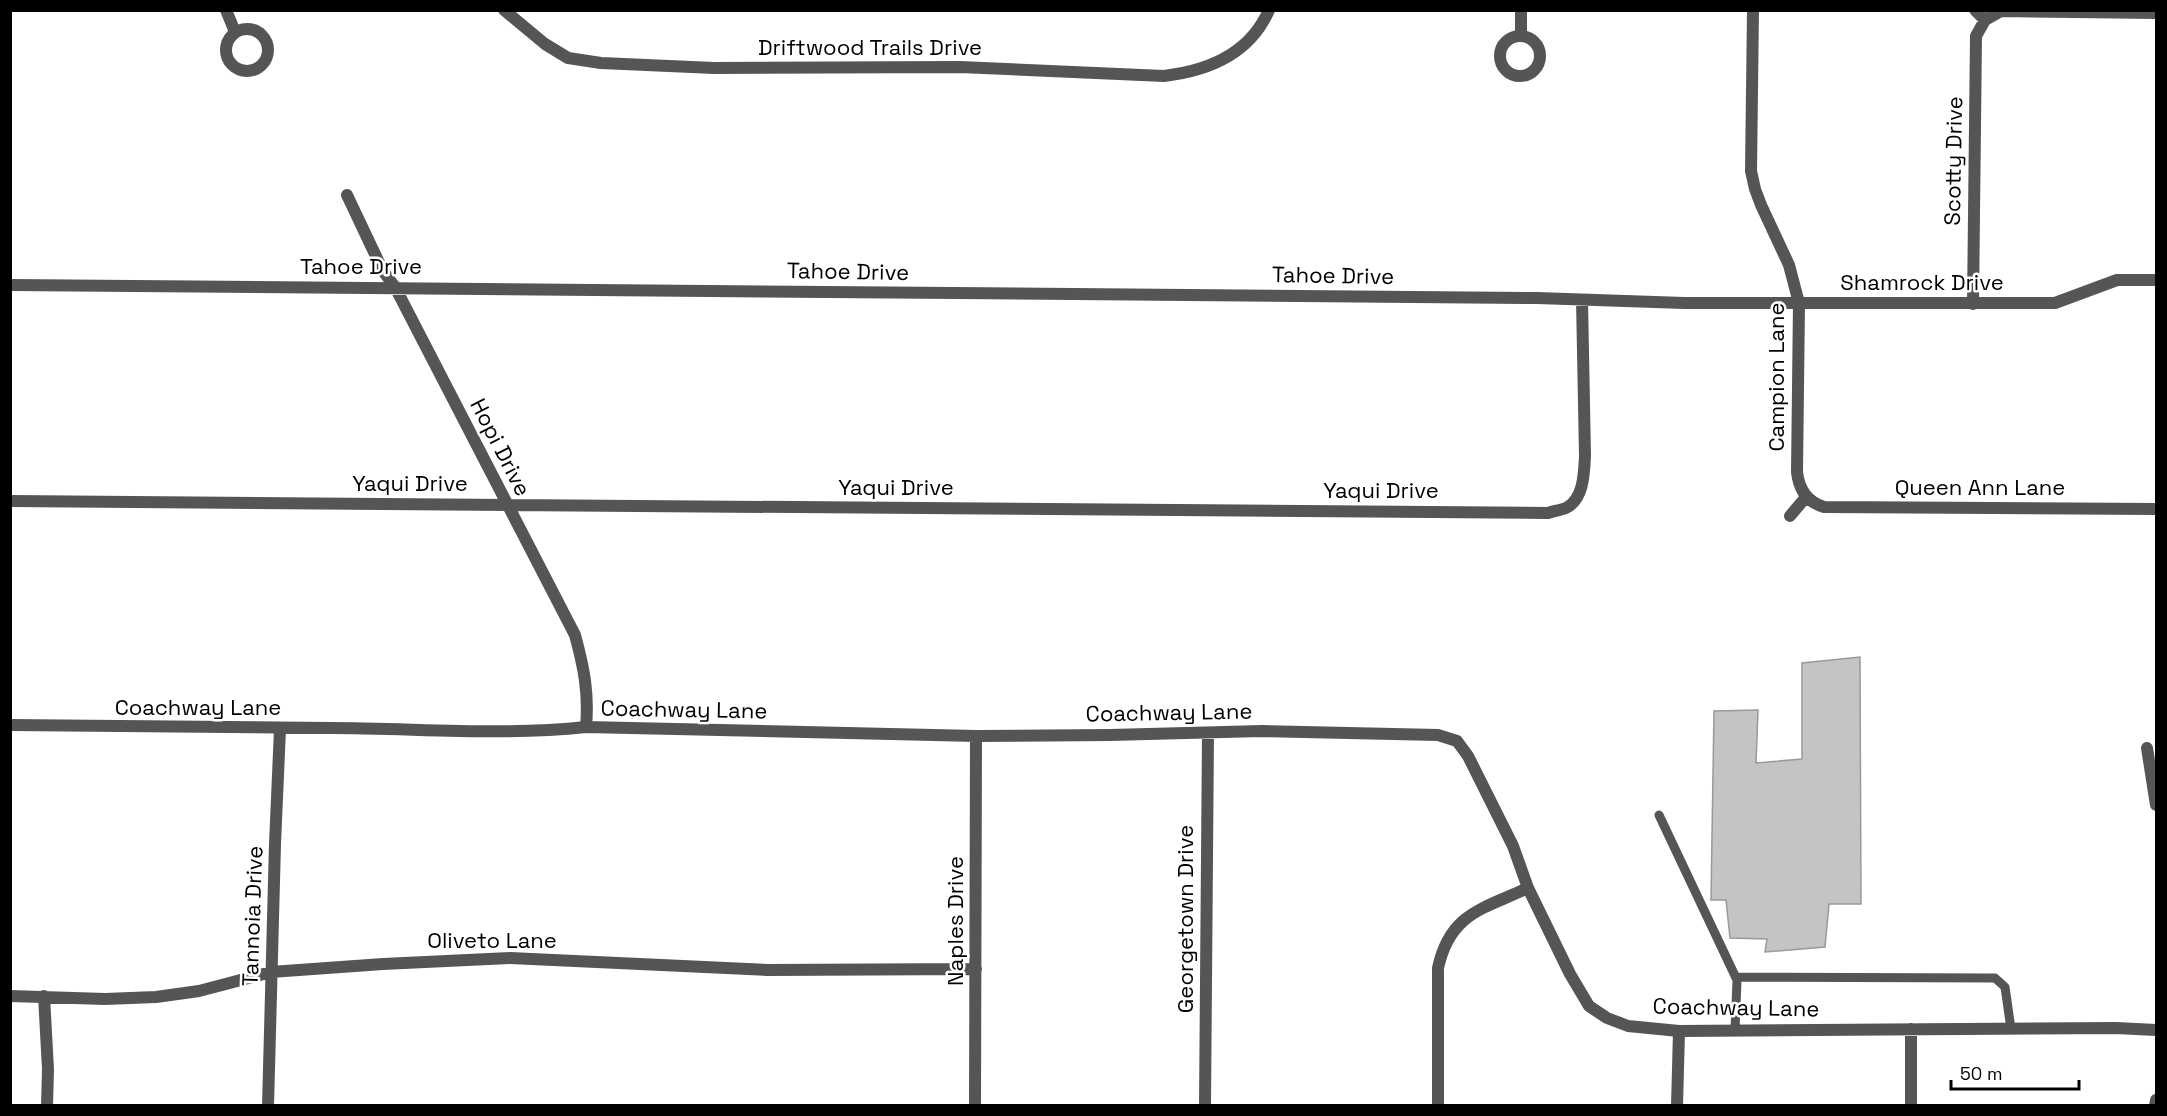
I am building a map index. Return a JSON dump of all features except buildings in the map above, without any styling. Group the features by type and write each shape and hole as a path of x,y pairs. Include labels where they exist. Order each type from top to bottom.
{"street":[{"path":"226,10 235,32"},
{"name":"Driftwood Trails Drive","path":"504,10 545,44 568,57 601,63 649,67 960,67 1164,76 1209,67 1228,57 1245,45 1269,10"},
{"path":"1521,10 1521,36"},
{"name":"Campion Lane","path":"1753,10 1751,171 1761,205 1789,265 1799,303 1797,472 1800,489 1806,497"},
{"path":"1975,10 1985,20 2001,11 2157,13"},
{"name":"Scotty Drive","path":"1973,304 1976,36 1985,20"},
{"name":"Hopi Drive","path":"346,195 383,271 395,287 575,635 587,690 586,727"},
{"name":"Shamrock Drive","path":"1684,303 2055,303 2117,280 2157,280"},
{"name":"Tahoe Drive","path":"10,285 1514,298 1684,303"},
{"name":"Yaqui Drive","path":"10,501 1548,513 1568,507 1577,498 1583,480 1585,456 1582,300"},
{"path":"1790,516 1806,497"},
{"name":"Queen Ann Lane","path":"1806,497 1824,507 2157,509"},
{"name":"Coachway Lane","path":"10,725 331,728 436,732 504,732 586,727 976,736 1380,732 1438,735 1457,741 1468,756 1492,800 1513,846 1528,888 1570,974 1589,1006 1607,1018 1628,1026 1679,1031 2116,1028 2157,1030"},
{"name":"Tannoia Drive","path":"268,1106 280,729"},
{"name":"Georgetown Drive","path":"1205,1106 1208,733"},
{"name":"Naples Drive","path":"975,1106 976,736"},
{"path":"2147,748 2157,806"},
{"path":"1438,1106 1438,968 1442,949 1452,930 1466,918 1528,888"},
{"name":"Oliveto Lane","path":"10,996 156,998 199,992 271,972 383,963 510,958 767,970 976,969"},
{"path":"44,996 48,1069 47,1106"},
{"path":"1911,1029 1911,1106"},
{"path":"1677,1106 1679,1031"},
{"path":"2155,1106 2157,1100"}],"lane":[{"path":"1659,815 1736,976 1736,1031"},
{"path":"1736,976 1995,978 2005,987 2011,1029"}]}
